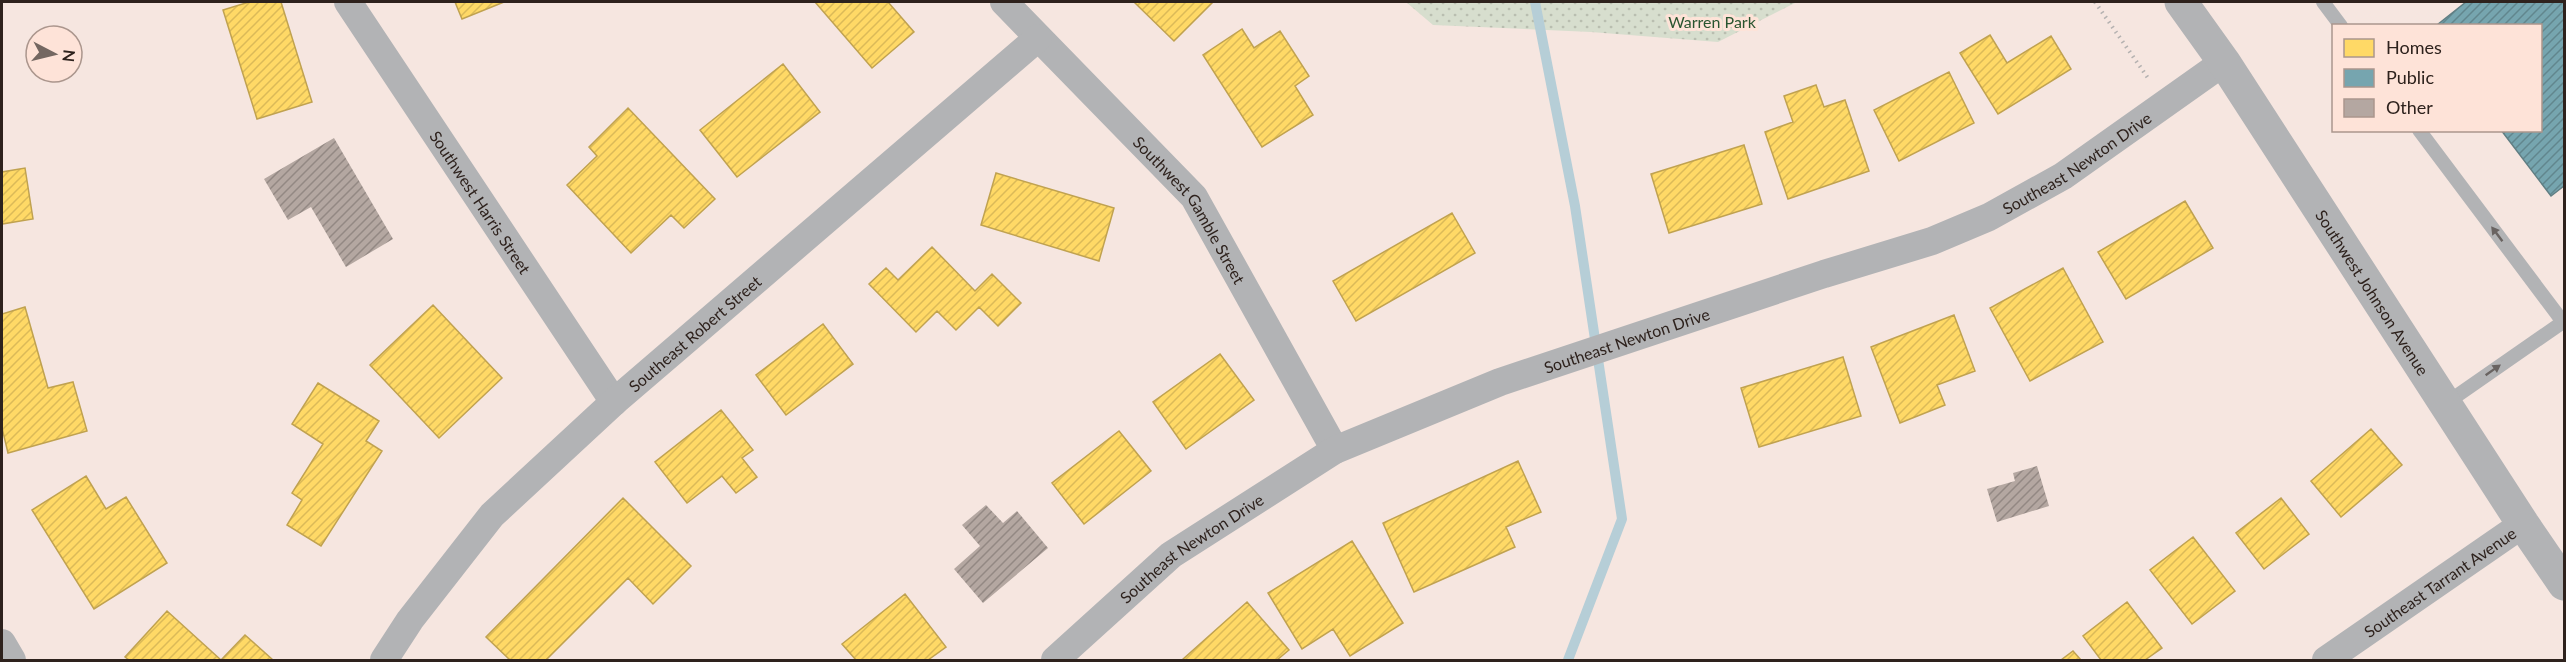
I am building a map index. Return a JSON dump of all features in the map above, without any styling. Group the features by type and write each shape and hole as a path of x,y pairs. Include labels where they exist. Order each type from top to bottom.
{"street":[{"name":"Southwest Harris Street","path":"348,2 614,402"},
{"name":"Southwest Gamble Street","path":"1004,2 1194,197 1335,450"},
{"name":"Southwest Johnson Avenue","path":"2181,2 2224,62 2523,524 2565,584"},
{"name":"Southeast Robert Street","path":"384,660 410,620 492,514 614,402 1038,38"},
{"name":"Southeast Newton Drive","path":"1055,660 1171,555 1335,450 1500,382 1824,274 1932,241 1989,217 2063,176 2224,62"},
{"name":"Southeast Tarrant Avenue","path":"2326,660 2523,524"},
{"path":"2,643 12,660"}],"lane":[{"path":"2324,2 2340,24"},
{"path":"2421,132 2563,322 2445,404"}],"path":[{"path":"2094,2 2166,103"}],"green space":[{"name":"Warren Park","path":"1406,2 1797,2 1718,42 1591,32 1433,25"}],"building: Homes":[{"path":"249,2 281,2 312,102 257,119 223,10"},
{"path":"455,2 504,2 462,19"},
{"path":"815,2 888,2 914,32 872,68"},
{"path":"1134,2 1213,2 1174,41"},
{"path":"1242,29 1254,48 1280,31 1309,76 1295,86 1313,115 1262,147 1203,55"},
{"path":"1990,35 2007,63 2051,36 2071,69 1998,114 1960,53"},
{"path":"783,64 820,112 737,177 700,130"},
{"path":"1949,72 1974,123 1899,161 1874,110"},
{"path":"1816,85 1824,107 1845,100 1869,171 1788,199 1765,132 1793,122 1784,96"},
{"path":"628,108 715,199 684,228 671,215 631,253 567,185 597,156 589,147"},
{"path":"1744,145 1762,204 1669,233 1651,174"},
{"path":"25,168 33,219 2,224 2,172"},
{"path":"996,173 1114,208 1099,261 981,225"},
{"path":"2185,201 2213,248 2126,299 2098,252"},
{"path":"1452,213 1475,253 1356,321 1333,281"},
{"path":"932,247 975,291 992,274 1021,303 998,326 979,307 956,330 937,311 916,332 869,284 886,268 898,280"},
{"path":"2063,268 2103,342 2030,381 1990,308"},
{"path":"433,305 502,378 439,438 370,365"},
{"path":"25,307 48,388 73,382 87,431 8,453 2,428 2,314"},
{"path":"1954,315 1975,371 1937,385 1945,405 1900,423 1871,347"},
{"path":"823,324 853,364 786,415 756,375"},
{"path":"1220,354 1254,400 1186,449 1153,402"},
{"path":"1843,357 1861,416 1759,447 1741,388"},
{"path":"318,383 379,421 366,441 382,451 321,546 287,525 302,500 292,493 323,444 292,424"},
{"path":"721,410 753,450 742,458 757,477 736,493 722,476 687,503 655,462"},
{"path":"2371,429 2402,465 2341,517 2311,481"},
{"path":"1119,431 1151,471 1084,524 1052,483"},
{"path":"1518,461 1541,512 1506,527 1515,547 1414,592 1383,523"},
{"path":"86,476 106,509 126,497 167,563 94,609 32,510"},
{"path":"623,498 691,566 653,604 628,578 546,660 510,660 486,637"},
{"path":"2281,498 2309,534 2264,569 2236,533"},
{"path":"2193,537 2235,591 2192,624 2150,570"},
{"path":"1352,541 1403,623 1350,656 1333,629 1302,649 1268,593"},
{"path":"905,594 946,647 928,660 856,660 842,644"},
{"path":"1247,602 1289,650 1277,660 1182,660"},
{"path":"2127,602 2162,648 2145,660 2101,660 2083,636"},
{"path":"167,611 221,660 129,660 125,657"},
{"path":"245,635 273,660 221,660"},
{"path":"2073,651 2081,660 2061,660"}],"building: Public":[{"path":"2466,2 2564,2 2564,186 2551,196 2503,132 2542,132 2542,24 2438,24"}],"building: Other":[{"path":"334,138 393,239 346,267 311,207 288,220 264,179"},
{"path":"2037,466 2049,506 1997,522 1987,489 2015,481 2013,473"},
{"path":"986,505 1003,523 1017,511 1048,548 983,603 954,569 980,546 962,525"}],"waterway":[{"path":"1535,2 1575,206 1622,519 1568,660"}]}
